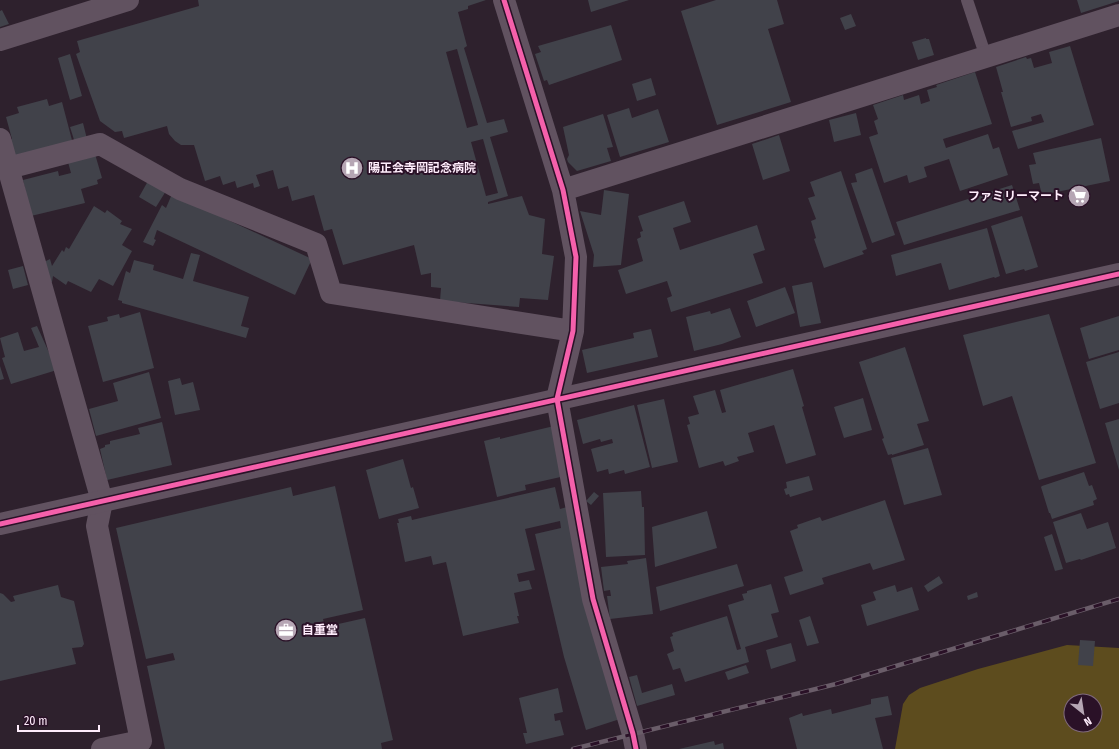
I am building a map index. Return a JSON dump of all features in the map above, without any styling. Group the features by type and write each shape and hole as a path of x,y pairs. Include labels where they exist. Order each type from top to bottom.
{"street":[{"path":"0,40 128,0"},
{"path":"504,0 563,190 576,257 573,331 557,399 593,599 633,734 636,749"},
{"path":"563,190 1119,15"},
{"path":"0,139 102,501 97,526 142,745 102,749"},
{"path":"8,168 100,144 180,188 316,244 331,293 573,331"},
{"path":"0,524 1119,274"}],"lane":[{"path":"967,0 986,57"}],"shaded area":[{"path":"1067,645 1119,648 1119,749 895,749 903,704 909,695 920,688 978,669"}],"building":[{"name":"陽正会寺岡記念病院","path":"198,0 486,0 468,6 468,9 458,12 467,46 464,48 487,123 504,119 508,132 490,137 508,196 488,202 488,204 522,196 529,215 545,219 542,254 554,256 548,300 520,298 519,307 440,301 441,288 431,287 431,273 421,275 414,245 343,265 332,229 324,231 314,195 292,201 288,186 278,189 273,170 256,175 260,186 254,188 253,183 237,188 235,181 223,185 220,176 205,181 194,145 181,145 175,141 169,134 167,126 124,138 122,131 115,132 100,121 76,54 80,52 77,41 199,6","holes":["457,49 478,125 467,128 446,52","483,139 498,193 486,196 471,142"]},
{"path":"588,0 629,0 591,12"},
{"path":"716,0 777,0 784,24 768,29 791,102 717,125 681,11"},
{"path":"1077,0 1119,0 1119,1 1081,13"},
{"path":"2,10 9,24 0,27 0,11"},
{"path":"851,14 856,26 845,30 840,18"},
{"path":"611,25 622,60 549,85 547,80 544,81 535,54 541,52 538,46"},
{"path":"926,38 929,39 934,55 918,60 912,42"},
{"path":"1070,46 1094,125 1018,149 1012,131 1044,122 1041,114 1031,117 1032,121 1011,127 1001,92 1003,92 996,67 1026,57 1027,59 1031,58 1034,68 1052,63 1049,52"},
{"path":"70,54 82,96 70,100 58,58"},
{"path":"975,72 992,124 943,139 946,148 988,134 993,149 999,147 1008,175 960,191 949,159 924,167 927,177 909,183 907,175 884,183 869,137 878,134 874,121 878,119 873,105 903,95 904,100 919,95 921,104 930,101 927,90 937,87 936,85"},
{"path":"651,78 656,95 637,101 632,84"},
{"path":"47,99 49,106 62,102 73,144 15,159 10,140 12,139 6,117 19,113 17,107"},
{"path":"629,108 632,118 658,109 669,142 620,157 607,115"},
{"path":"856,113 861,135 834,142 829,120"},
{"path":"603,114 613,147 607,148 611,161 577,171 567,159 569,155 563,127"},
{"path":"83,123 87,139 75,143 70,127"},
{"path":"779,135 790,171 763,180 752,144"},
{"path":"1101,138 1110,181 1042,195 1039,183 1033,184 1029,165 1036,164 1033,153"},
{"path":"95,154 102,178 97,180 98,184 81,189 85,203 31,216 23,180 58,171 59,176 71,173 68,162"},
{"path":"872,168 895,235 872,243 851,183 857,182 855,174"},
{"path":"841,171 867,249 862,251 864,254 824,268 814,239 816,238 811,221 816,219 808,198 815,196 810,182"},
{"path":"148,181 166,191 156,207 139,197"},
{"path":"1012,185 1020,210 904,245 896,222"},
{"path":"604,190 629,194 621,265 593,267 594,255 580,211 601,215"},
{"path":"172,194 312,259 295,295 157,230 154,239 156,240 153,246 143,242 162,205 166,208"},
{"path":"684,201 691,222 673,228 680,250 757,225 765,250 753,254 763,283 671,312 667,298 672,296 667,281 626,294 618,270 643,261 637,239 641,237 640,232 643,231 638,216"},
{"path":"94,206 105,213 107,210 122,221 120,224 132,229 122,245 132,251 113,286 99,279 91,292 68,281 66,285 53,276 52,282 47,282 42,263 50,259 52,266 62,250 64,252 66,247 69,249"},
{"path":"1022,216 1038,267 1006,274 991,226"},
{"path":"987,228 1000,276 949,290 941,263 896,276 891,255"},
{"path":"191,253 200,255 193,281 249,297 241,326 249,328 246,338 122,303 122,301 118,300 126,271 130,273 134,260 154,265 153,270 183,279"},
{"path":"23,266 28,285 13,289 8,270"},
{"path":"812,282 821,323 800,327 792,286"},
{"path":"785,287 795,313 756,327 747,301"},
{"path":"730,308 741,337 722,344 694,351 686,317 710,311 711,314"},
{"path":"140,312 154,368 103,382 88,326 108,321 107,317 119,314 120,318"},
{"path":"1049,314 1096,463 1039,480 1012,396 983,406 963,335"},
{"path":"1119,316 1119,350 1089,359 1080,328"},
{"path":"37,326 57,370 11,384 2,358 5,357 0,338 18,332 24,351 39,347 31,328"},
{"path":"651,329 658,357 587,373 582,350 634,338 633,333"},
{"path":"905,347 929,421 917,424 924,445 888,455 882,439 884,438 859,362"},
{"path":"1119,352 1119,403 1100,409 1086,362"},
{"path":"0,366 4,379 0,380"},
{"path":"793,369 816,455 786,464 774,425 748,433 754,452 737,457 739,461 725,466 723,461 699,468 687,425 690,424 688,417 699,414 693,396 715,390 722,413 726,412 720,390"},
{"path":"149,372 161,418 96,436 89,409 118,401 113,383"},
{"path":"180,378 182,385 193,382 200,410 175,415 168,381"},
{"path":"863,398 872,430 844,438 834,407"},
{"path":"664,399 678,462 652,468 637,405"},
{"path":"634,405 650,467 625,474 624,470 609,474 608,469 597,472 591,449 613,443 612,439 601,442 600,439 583,444 577,420"},
{"path":"1119,419 1119,470 1105,423"},
{"path":"162,422 172,465 107,480 100,449 105,447 105,445 110,444 110,441 140,434 138,428"},
{"path":"554,426 565,476 525,485 526,490 497,497 484,441 500,437 500,439"},
{"path":"928,448 942,495 904,505 891,458"},
{"path":"403,459 411,488 413,487 419,508 379,519 366,470"},
{"path":"1084,472 1089,486 1092,485 1097,499 1093,501 1094,505 1052,519 1041,487"},
{"path":"809,476 813,490 790,497 789,494 786,495 784,489 787,488 786,482"},
{"path":"335,486 363,610 323,619 325,627 365,618 393,740 381,743 382,749 165,749 147,666 175,660 173,653 146,659 116,528 291,487 293,496"},
{"path":"555,487 560,509 567,507 620,719 586,730 564,657 535,534 561,528 560,521 525,529 535,570 517,574 519,582 529,580 532,589 514,593 519,623 463,636 446,562 433,565 431,556 405,562 397,523 399,523 398,519 411,516 412,520"},
{"path":"641,491 642,507 644,507 645,555 606,557 603,493"},
{"path":"594,492 599,496 591,505 586,501"},
{"path":"885,500 905,560 873,570 870,563 822,578 824,584 790,595 784,577 803,571 790,531 798,528 797,525 820,517 822,521"},
{"path":"707,511 717,548 655,567 652,527"},
{"path":"1081,513 1087,529 1108,522 1116,548 1081,560 1066,563 1053,522"},
{"path":"1052,534 1063,569 1055,571 1044,537"},
{"path":"646,558 653,614 610,619 607,596 611,596 610,590 604,591 601,567 628,564 627,561"},
{"path":"737,564 744,586 660,611 656,587"},
{"path":"939,576 943,583 928,592 924,586"},
{"path":"771,584 779,612 771,614 778,637 745,647 749,662 685,682 680,668 673,670 667,654 674,651 670,637 673,636 672,633 727,616 737,650 741,649 728,605 744,600 742,594 747,593 747,591"},
{"path":"58,585 61,597 74,601 84,644 82,647 72,648 76,664 0,681 0,593 11,602 15,601 13,596"},
{"path":"895,585 897,592 912,587 919,610 867,626 861,605 876,600 873,592"},
{"path":"977,592 978,597 968,600 967,596"},
{"path":"810,616 819,643 807,646 799,620"},
{"path":"1080,640 1095,641 1093,666 1078,665"},
{"path":"791,643 796,661 771,669 766,650"},
{"path":"746,665 749,673 728,680 725,672"},
{"path":"637,675 642,693 672,684 675,695 637,706 629,677"},
{"path":"558,688 563,712 554,714 555,721 560,720 564,735 526,744 523,733 527,733 519,698"},
{"path":"888,696 892,715 875,718 883,749 797,749 789,718 802,713 803,716 831,709 832,714 871,704 871,699"},
{"path":"714,741 715,745 723,743 724,749 679,749"}],"railway":[{"path":"573,749 836,684 1119,599"}],"cycle path":[{"path":"504,0 563,190 576,257 573,331 557,399 593,599 633,734 636,749"},
{"path":"0,524 1119,274"}],"place":[{"name":"陽正会寺岡記念病院","path":"352,168"},
{"name":"ファミリーマート","path":"1079,196"},
{"name":"自重堂","path":"286,630"}]}
